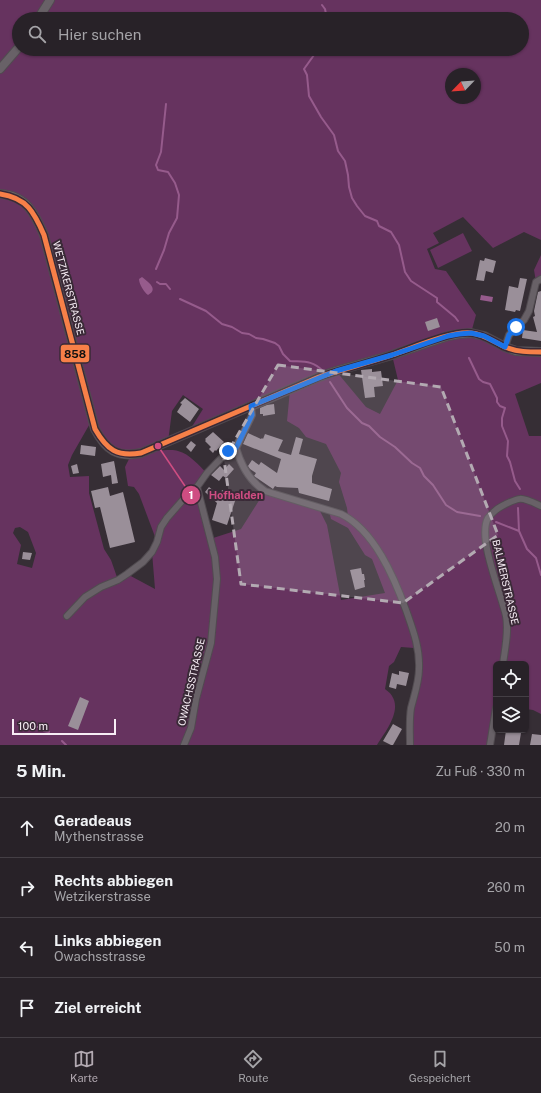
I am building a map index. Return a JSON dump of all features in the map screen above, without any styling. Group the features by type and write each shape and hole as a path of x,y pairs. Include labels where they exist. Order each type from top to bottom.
{"street":[{"path":"42,12 50,0"},
{"path":"0,69 12,55"},
{"name":"WETZIKERSTRASSE","path":"0,194 14,197 22,201 31,208 40,224 44,234 95,429 106,446 123,455 141,453 336,371 392,355 448,336 471,333 484,336 516,351 541,352"},
{"path":"505,347 509,335 524,320 529,311 536,282 541,279"},
{"path":"251,406 252,415 236,448 239,458 252,481 265,491 348,517 371,540 386,562 398,587 415,634 418,648 419,670 411,710 410,745"},
{"path":"67,616 85,597 127,574 143,562 152,552 167,518 190,492 197,487 212,467 228,451 236,448"},
{"name":"OWACHSSTRASSE","path":"184,745 191,728 196,700 212,643 217,580 215,557 197,487"},
{"name":"BALMERSTRASSE","path":"503,661 508,633 506,616 486,545 485,532 488,520 495,510 516,499 526,499 541,506"},
{"path":"490,745 493,726"}],"highlighted area":[{"path":"278,365 441,387 498,535 403,603 241,584 224,459"}],"shaded area":[{"path":"0,0 541,0 541,240 524,232 493,248 463,217 433,233 439,243 427,249 435,269 446,271 476,315 471,333 505,347 541,352 541,383 515,394 529,436 541,436 541,714 529,709 529,661 493,661 493,726 490,745 410,745 411,710 419,670 414,648 401,647 394,662 389,666 385,689 391,694 395,702 394,715 377,745 0,745","holes":["392,355 398,380 380,414 366,407 336,371","290,390 287,421 299,428 306,437 326,444 341,473 339,482 347,508 348,517 332,511 330,515 331,519 348,528 365,555 372,559 385,593 341,600 327,525 318,507 265,491 241,529 210,539 197,487 207,473 190,457 182,452 173,450 159,450 168,442 172,411 183,395 203,409 188,433","92,420 113,451 131,455 125,467 128,486 134,487 139,494 157,542 152,552 155,589 127,574 118,580 111,560 104,549 89,493 89,476 70,477 68,465","20,527 28,532 36,553 32,568 17,564 21,545 13,533 15,528"]},
{"path":"463,233 472,251 438,268 430,250"},
{"path":"541,255 541,279 536,282 534,270"},
{"path":"142,277 153,288 151,293 148,295 143,290 140,283 139,279"},
{"path":"481,295 493,297 492,302 480,300"}],"building":[{"path":"485,258 496,261 493,273 486,271 484,281 476,280 480,260 484,261"},
{"path":"520,278 527,279 520,311 516,310 515,312 505,310 509,286 518,288"},
{"path":"541,291 541,341 522,338 523,330 537,332 533,317 535,316 534,311 538,292"},
{"path":"437,318 440,327 428,331 425,322"},
{"path":"372,369 372,372 381,371 383,386 374,387 375,397 365,398 361,370"},
{"path":"185,398 199,409 190,422 177,412 182,404 180,403"},
{"path":"274,404 275,414 263,416 263,414 260,414 260,408"},
{"path":"213,432 224,442 213,453 209,449 211,447 205,439"},
{"path":"248,433 261,439 263,439 265,434 283,440 278,451 291,455 296,437 303,439 299,454 317,459 312,476 312,483 332,489 329,501 299,493 298,488 275,486 273,489 254,476 256,473 248,466 252,460 259,465 261,462 277,473 281,459 243,444"},
{"path":"191,441 196,445 191,452 186,447"},
{"path":"81,445 96,447 95,456 80,454"},
{"path":"114,461 118,483 112,484 111,475 103,477 101,464"},
{"path":"77,464 79,473 73,474 71,466"},
{"path":"229,464 234,469 226,478 223,476 219,481 211,475 220,466 224,470"},
{"path":"108,487 110,496 123,492 135,542 110,548 100,507 95,508 91,491"},
{"path":"209,487 220,496 222,490 237,495 227,525 212,520 217,503 205,492"},
{"path":"23,552 32,553 30,560 22,559"},
{"path":"361,568 362,574 364,574 365,587 355,590 350,570"},
{"path":"399,671 409,673 406,686 397,684 396,689 389,687 392,673 399,675"},
{"path":"80,697 89,701 78,730 68,726"},
{"path":"393,724 402,729 393,745 391,745 383,741"},
{"path":"506,733 521,733 519,745 504,745"},
{"path":"532,734 541,735 541,745 530,745"}],"waterway":[{"path":"322,5 326,12"},
{"path":"313,56 304,69 307,75 309,96 321,117 334,135 338,151 345,161 352,198 365,216 377,221 379,226 391,232 399,245 405,272 411,281 437,298 437,302 458,321"},
{"path":"156,269 169,233 177,218 179,195 175,183 168,172 158,170 156,165 161,152 166,104"},
{"path":"157,282 160,284 166,284 170,289"},
{"path":"180,299 206,311 222,324 232,327 242,333 275,343 290,361 311,363 323,371"},
{"path":"469,358 479,379 490,384 497,398 497,402 500,406 505,408 502,418 502,426 508,441 507,456 515,481 520,489"},
{"path":"330,382 347,408 362,423 369,426 380,437 395,447 412,463 420,468 424,476 433,485 446,505 457,512 480,516"},
{"path":"518,508 519,531"},
{"path":"496,522 519,531 527,549 536,558 541,575"},
{"path":"27,725 42,727 44,731 49,732"},
{"path":"62,741 66,745"}],"transit line":[{"name":"858","path":"0,194 17,199 23,203 37,219 44,235 95,429 108,447 119,453 141,453 319,377 383,358 442,337 462,333 471,333 485,337 510,349 541,352"}],"place":[{"name":"Hofhalden","path":"158,446"}],"route":[{"path":"228,451 236,448 252,415 251,406 319,377 448,336 471,333 484,336 505,347 509,335 516,327"}]}
